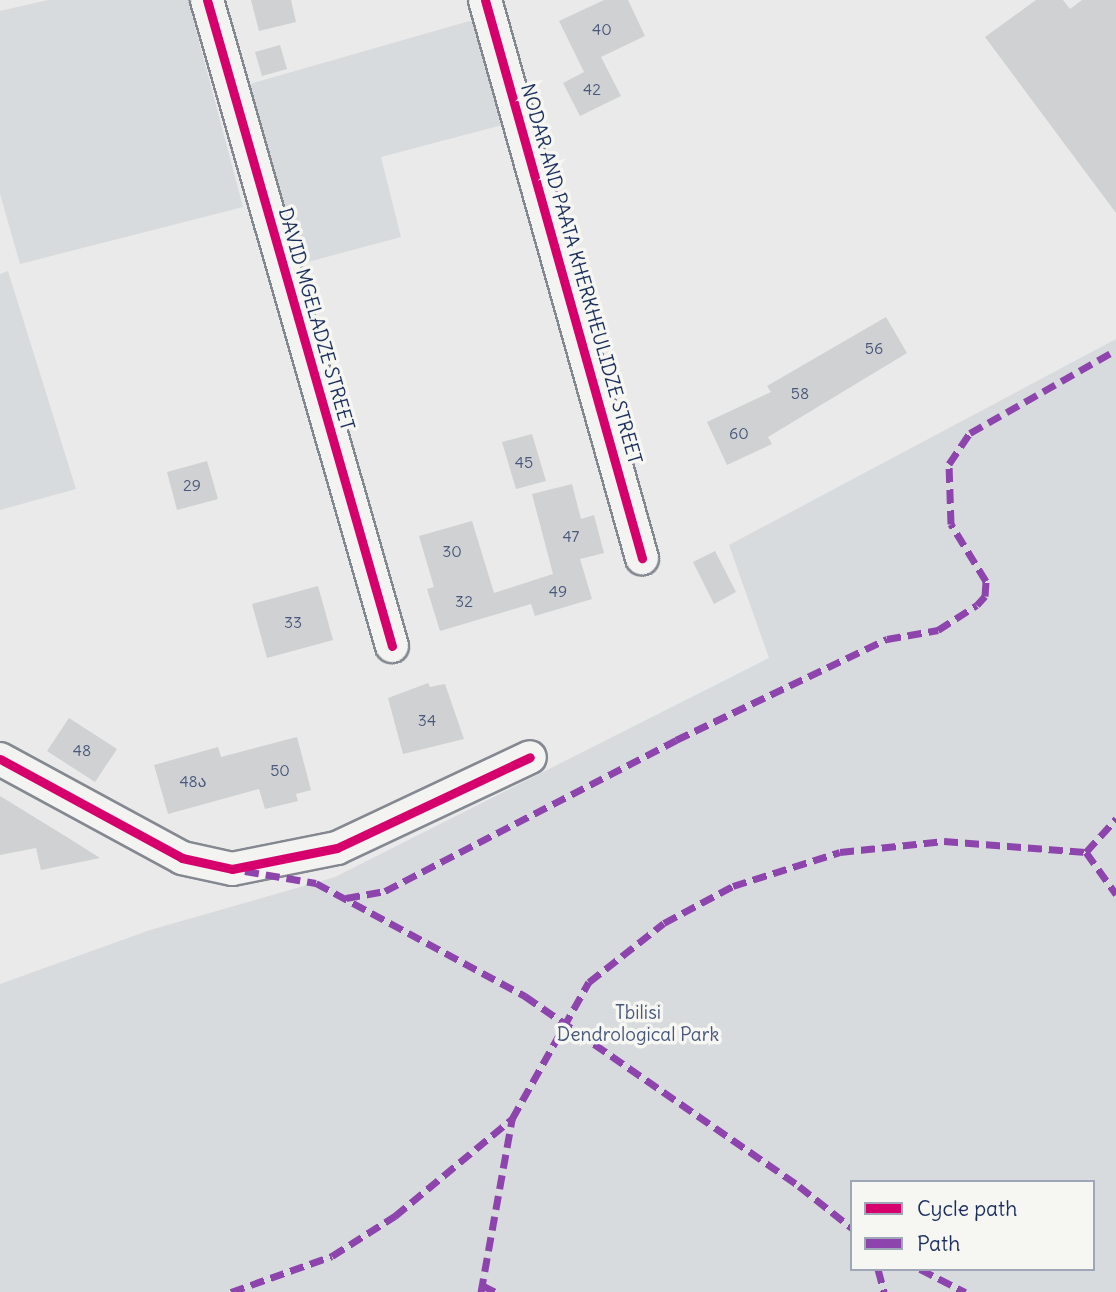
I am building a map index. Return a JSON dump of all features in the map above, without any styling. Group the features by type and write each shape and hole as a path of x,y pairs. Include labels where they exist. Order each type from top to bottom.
{"street":[{"name":"DAVID MGELADZE STREET","path":"207,0 392,646"},
{"name":"NODAR AND PAATA KHERKHEULIDZE STREET","path":"485,0 642,558"},
{"path":"0,760 182,858 232,869 337,848 530,757"}],"green space":[{"path":"48,0 188,0 243,207 20,264 0,194 0,11"},
{"path":"473,20 506,124 381,157 401,237 293,266 250,84"},
{"path":"8,271 76,489 0,510 0,274"},
{"name":"Tbilisi Dendrological Park","path":"1116,339 1116,1292 0,1292 0,984 150,930 335,877 769,658 729,545"}],"building":[{"path":"251,0 291,0 296,22 259,31"},
{"path":"604,0 628,0 645,36 601,57 621,96 580,116 563,83 584,72 559,21"},
{"path":"1036,0 1063,0 1070,9 1082,0 1116,0 1116,213 985,37"},
{"path":"280,45 287,69 262,76 255,52"},
{"path":"886,317 907,353 768,437 772,444 727,465 707,422 771,392 767,386"},
{"path":"532,434 546,481 516,489 502,442"},
{"path":"207,461 218,499 177,510 167,472"},
{"path":"572,484 581,519 594,515 604,553 580,559 592,599 535,616 531,604 440,631 427,589 434,587 419,536 472,521 494,593 553,574 532,494"},
{"path":"715,551 736,592 714,604 693,562"},
{"path":"318,586 333,640 267,658 252,604"},
{"path":"428,683 430,687 445,684 464,739 403,754 388,698"},
{"path":"69,718 117,749 95,782 47,751"},
{"path":"297,737 311,790 296,794 298,801 265,809 259,789 168,814 154,765 218,747 221,757"},
{"path":"0,796 100,858 41,870 36,848 0,855"}],"marked path":[{"path":"346,898 385,891 676,740 887,639 938,630 977,605 985,596 986,581 951,524 949,464 970,433 1116,350"},
{"path":"1086,852 1116,819"},
{"path":"231,1292 332,1256 395,1216 512,1119 589,982 664,923 733,886 840,852 944,841 1086,852"},
{"path":"1086,852 1116,894"},
{"path":"245,871 316,883 525,996 799,1186 850,1226"},
{"path":"481,1292 512,1119"},
{"path":"879,1271 884,1292"},
{"path":"924,1271 965,1292"},
{"path":"482,1285 496,1292"}],"cycle path":[{"path":"207,0 392,646"},
{"path":"485,0 642,558"},
{"path":"0,759 182,858 232,869 337,848 530,757"}]}
